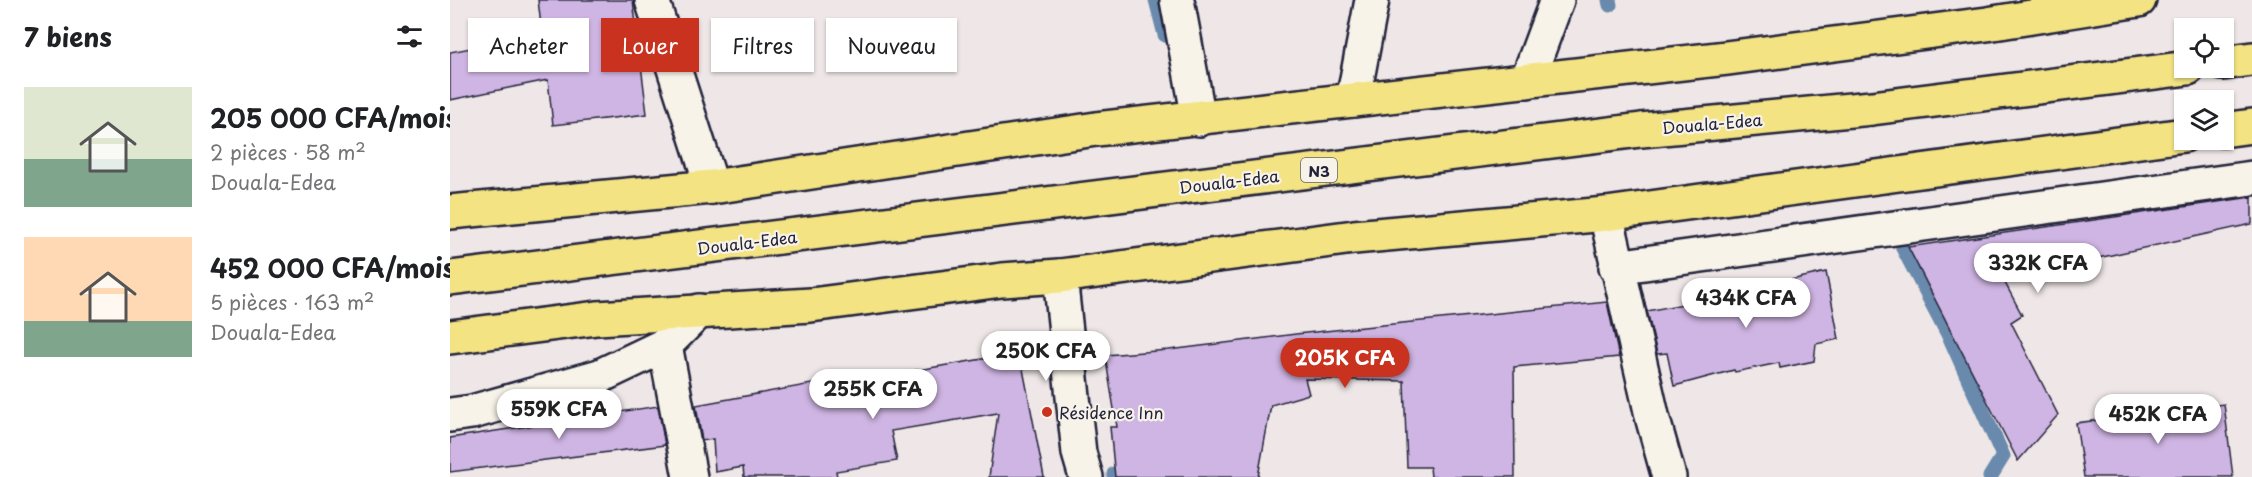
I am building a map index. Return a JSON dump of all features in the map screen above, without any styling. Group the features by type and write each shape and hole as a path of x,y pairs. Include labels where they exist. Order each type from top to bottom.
{"main road":[{"path":"450,212 712,187 1096,129 1527,81 1988,24 2139,0"},
{"path":"2234,61 2252,59"},
{"name":"Douala-Edea","path":"450,278 1630,131 1872,108 2174,70"},
{"path":"2234,128 2252,126"},
{"path":"450,337 597,318 660,316 699,311 811,305 1002,280 1060,276 1354,237 1606,214 2174,136"}],"street":[{"path":"652,0 712,187"},
{"path":"1177,0 1198,119"},
{"path":"1353,100 1372,0"},
{"path":"1527,81 1557,0"},
{"path":"1616,267 2252,178"},
{"path":"1606,214 1616,267 1669,477"},
{"path":"1060,276 1079,453 1086,477"},
{"path":"450,415 472,412 600,376 665,345 699,311"},
{"path":"665,345 690,477"}],"building":[{"path":"538,0 633,0 635,18 601,18 601,72 642,72 647,114 553,125 548,80 450,100 450,52 468,48 468,72 589,72 589,18 540,18"},
{"path":"2252,197 2252,224 2003,279 2022,315 2011,322 2058,415 2018,461 1908,247"},
{"path":"1826,272 1839,339 1816,344 1814,361 1780,368 1779,363 1735,372 1734,370 1674,386 1667,353 1657,354 1647,311 1765,288 1764,286"},
{"path":"1607,302 1619,357 1514,367 1515,477 1431,477 1430,467 1407,467 1404,381 1305,379 1309,394 1271,405 1258,477 1115,477 1110,427 1117,427 1105,355"},
{"path":"1009,333 1016,333 1044,477 989,477 998,413 891,431 897,461 836,471 837,477 744,477 743,467 715,472 713,439 702,441 696,405 817,383 818,387 1006,355"},
{"path":"2224,404 2233,477 2084,477 2076,423"},
{"path":"658,406 665,445 450,472 450,438"}],"waterway":[{"path":"1156,0 1165,35"},
{"path":"1609,0 1610,5"},
{"path":"1903,248 1950,338 2003,456 1990,477"}],"place":[{"name":"Résidence Inn","path":"1047,412"}]}
